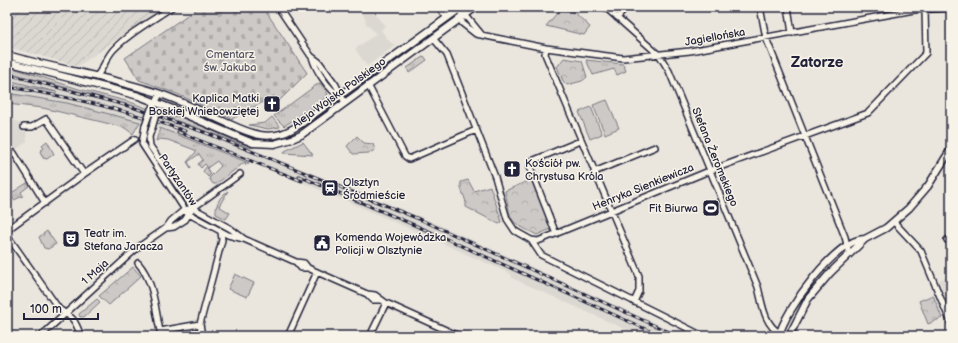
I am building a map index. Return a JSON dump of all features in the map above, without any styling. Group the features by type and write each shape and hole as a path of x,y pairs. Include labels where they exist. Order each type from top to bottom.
{"main road":[{"name":"Aleja Wojska Polskiego","path":"7,62 135,95 156,102 243,139 265,144 292,139 313,127 368,85 476,7"},
{"name":"Aleja Wojska Polskiego","path":"7,54 160,94 241,129 259,135 270,136 285,133 294,129 460,9"},
{"path":"790,336 808,299 849,253 865,239 894,222 909,208 928,186 951,149"},
{"path":"780,334 790,309 834,256 857,240 865,239"}],"street":[{"path":"96,77 103,69 109,55 119,44 172,7"},
{"path":"278,7 311,56 319,62 336,85 345,104"},
{"path":"439,7 447,18"},
{"name":"Stefana Żeromskiego","path":"605,7 660,56 669,71 709,172 758,287 770,324 780,334"},
{"path":"617,18 627,7"},
{"path":"760,7 766,38 848,245 849,253"},
{"path":"788,7 792,33"},
{"name":"Jagiellońska","path":"460,9 462,16 468,18 482,35 546,48 616,58 660,56 925,9 951,8"},
{"name":"Henryka Sienkiewicza","path":"531,240 538,241 709,172 868,113 926,53 925,9"},
{"path":"432,38 447,56 502,195 507,219 515,231 531,240 541,255 703,336"},
{"path":"546,48 545,54 580,141 638,276 639,291 634,302"},
{"path":"103,69 109,80"},
{"path":"368,85 405,156 409,159 476,130"},
{"path":"135,140 142,144 143,133 151,109 160,94"},
{"name":"Partyzantów","path":"156,102 157,111 149,142 153,153 192,208 231,229 244,239"},
{"path":"24,127 32,127 46,119 84,174"},
{"path":"7,230 143,133"},
{"path":"556,234 530,167 532,161 580,141"},
{"name":"Partyzantów","path":"142,144 184,210 189,215 228,235 244,239 296,262 304,263 308,268 368,294 373,300 380,300 459,336"},
{"path":"594,172 655,147"},
{"path":"14,153 45,203"},
{"name":"1 Maja","path":"41,336 138,248 166,228 171,221 184,210 192,208 240,174"},
{"name":"1 Maja","path":"166,228 174,227 185,220 192,208"},
{"path":"894,222 921,251 951,323"},
{"path":"202,336 200,324 222,240 221,232"},
{"path":"7,235 59,309 72,316 76,321 81,336"},
{"path":"222,240 228,235"},
{"path":"138,263 146,272 149,281 160,331 200,324"},
{"path":"288,336 317,272"},
{"path":"370,336 386,303"}],"shaded area":[{"path":"13,7 165,7 78,66 7,47 7,28"},
{"path":"368,7 371,7 385,26 381,30 390,42 396,45 367,66 355,49 376,34 365,22 366,20 361,13"},
{"path":"7,72 117,101 200,128 435,223 683,336 640,336 512,278 511,274 372,212 270,169 180,135 90,109 7,93 7,84 57,92 7,80"},
{"path":"7,116 23,125 22,128 26,130 27,142 7,155"},
{"path":"951,275 951,308 939,280"}],"green space":[{"name":"Cmentarz św. Jakuba","path":"199,7 263,7 307,73 278,102 274,96 232,119 177,94 139,80 125,58"},
{"path":"562,9 574,12 590,27 584,35 546,26"},
{"path":"424,56 427,60 409,73 407,68"},
{"path":"564,58 582,61 587,77 582,81 567,85 563,81 557,67"},
{"path":"586,60 623,64 626,71 617,75 614,69 593,75"},
{"path":"7,66 79,89 130,102 171,117 179,116 238,142 254,147 250,148 160,115 7,72"},
{"path":"7,80 57,92 7,84"},
{"path":"319,83 328,94 322,101 284,126 274,116"},
{"path":"7,93 67,103 140,122 133,134 125,128 102,122 43,108 7,104"},
{"path":"607,100 619,128 605,134 593,105"},
{"path":"591,107 602,134 590,139 579,112"},
{"path":"272,117 280,127 268,129 249,125 265,123"},
{"path":"160,128 249,163 246,165 245,162 216,184 213,184 209,178 221,166 217,161 207,168 211,174 208,177 203,171 207,166 205,164 201,168 198,164 203,160 199,154 188,162 191,168 187,162 196,152 195,150 168,140 160,139 156,141"},
{"path":"357,136 364,143 373,144 375,150 369,153 353,154 347,146"},
{"path":"47,141 54,154 47,159 43,158 40,151 44,148 42,145"},
{"path":"303,142 313,155 284,153 285,151"},
{"path":"532,179 551,229 537,235 520,226 512,219 505,191"},
{"path":"468,180 474,191 490,186 502,222 499,224 466,207 461,182"},
{"path":"27,183 29,186 21,192 23,196 14,200 10,194"},
{"path":"228,191 219,206 230,213 226,219 216,214 216,207 223,195"},
{"path":"47,231 56,244 48,249 44,248 39,237"},
{"path":"133,267 141,276 109,305 99,296"},
{"path":"235,274 254,283 247,297 228,289"},
{"path":"933,295 942,318 928,324 919,301"},
{"path":"97,299 100,302 84,317 80,317 79,314"}],"railway":[{"path":"7,74 132,107 209,134 419,219 678,336"},
{"path":"7,87 97,104 185,131"},
{"path":"178,132 302,181"},
{"path":"299,176 440,236 661,336"}],"place":[{"name":"Kaplica Matki Boskiej Wniebowziętej","path":"272,104"},
{"name":"Kościół pw. Chrystusa Króla","path":"512,169"},
{"name":"Olsztyn Śródmieście","path":"330,188"},
{"name":"Fit Biurwa","path":"711,208"},
{"name":"Teatr im. Stefana Jaracza","path":"71,239"},
{"name":"Komenda Wojewódzka Policji w Olsztynie","path":"322,243"}],"district":[{"name":"Zatorze","path":"817,62"}]}
